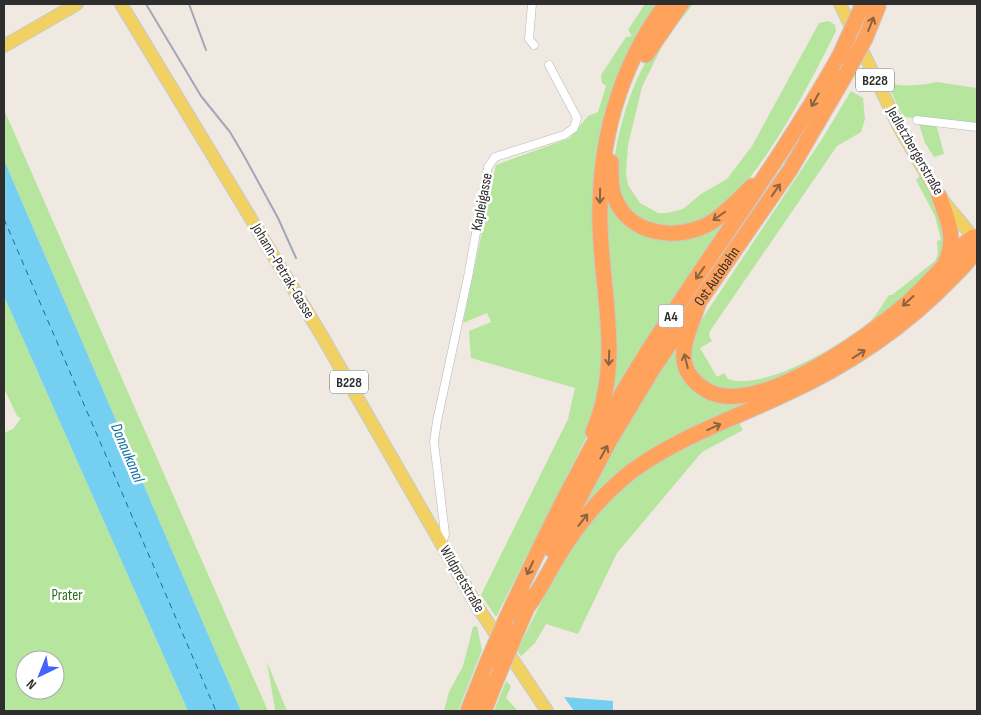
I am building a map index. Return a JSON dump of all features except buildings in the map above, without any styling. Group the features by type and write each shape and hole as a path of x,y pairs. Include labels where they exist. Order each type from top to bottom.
{"highway":[{"path":"575,478 594,429 604,396 609,366 610,334 600,226 600,177 603,154 610,122 624,78 649,29 666,4"},
{"path":"681,4 658,34 642,62 618,125 611,157 610,178 614,196 621,211 632,222 646,229 677,233 694,229 711,222 727,211 753,185 765,169 778,161"},
{"name":"Ost Autobahn","path":"468,711 507,617 575,478 643,360 778,161 839,57 863,4"},
{"name":"Ost Autobahn","path":"484,711 529,605 534,588 606,448 654,367 790,170 865,39 879,4"},
{"path":"939,196 951,234 950,250 943,267"},
{"path":"529,605 563,548 583,520 603,497 631,472 674,445 819,378 875,343 920,308 969,260 976,248 973,237 887,319 830,359 780,385 753,395 723,396 710,392 694,380 687,368 684,356 684,342 699,302"}],"main road":[{"path":"4,46 78,4"},
{"name":"Johann-Petrak-Gasse","path":"121,4 322,336 438,542"},
{"name":"Jedletzbergerstraße","path":"840,4 899,127 939,196 973,237"},
{"name":"Wildpretstraße","path":"438,542 477,606 547,711"}],"street":[{"path":"532,4 529,39 534,45"},
{"name":"Kapleigasse","path":"448,371 468,277 488,167 495,157 564,135 574,128 577,118 549,66"},
{"path":"917,120 977,127"},
{"name":"Wildpretstraße","path":"438,542 445,534 434,442 448,371"}],"green space":[{"path":"645,4 661,4 606,121 607,355 588,434 496,617 481,595 568,419 575,388 471,358 469,331 491,322 487,313 463,323 496,165 570,138 588,116 598,112 606,86 602,83 601,75 626,37 632,36 628,30"},
{"path":"670,4 676,4 645,52 630,82 618,113 609,145 608,175 614,202 631,224 638,229 646,233 663,236 680,236 697,232 709,226 737,206 667,307 607,404 613,353 603,205 608,146 620,98 631,69 652,29"},
{"path":"686,4 693,4 665,40 642,87 628,145 626,173 628,185 640,203 658,213 683,209 701,194 727,179 752,146 819,23 829,21 835,25 836,31 781,132 746,183 727,202 700,221 685,226 664,226 642,220 619,198 615,186 615,155 628,103 638,77 654,48"},
{"path":"937,82 977,88 977,124 939,120 937,127 944,154 934,157 925,143 917,118 903,117 887,83 912,85"},
{"path":"851,91 863,98 865,119 861,132 837,146 710,331 709,336 712,341 700,348 717,377 724,373 728,379 743,381 761,379 781,373 821,354 868,323 889,295 892,295 935,261 938,254 937,241 941,240 935,216 916,180 920,176 941,210 946,226 941,263 859,335 777,382 725,391 708,384 694,368 690,360 689,349 694,331 822,139"},
{"path":"4,110 268,711 241,711 4,160"},
{"name":"Prater","path":"4,296 188,711 4,711 4,433 13,429 21,418 17,416 4,388"},
{"path":"867,343 688,434 574,523 621,435 677,344 691,380 740,400"},
{"path":"738,421 743,430 702,452 617,553 578,634 546,624 535,643 521,656 517,651 566,552 616,490 670,451"},
{"path":"477,626 482,650 458,711 444,711 449,692 463,666 473,627"},
{"path":"267,662 287,711 276,711 275,709"},
{"path":"506,681 511,686 506,698 517,710 494,711"}],"water":[{"name":"Donaukanal","path":"4,160 241,711 188,711 4,296"},
{"path":"564,697 613,701 613,711 574,711"}],"ferry route":[{"path":"4,219 216,711"}],"railway":[{"path":"146,4 201,96 230,132 243,154 278,218 296,258"},
{"path":"189,4 206,50"}]}
